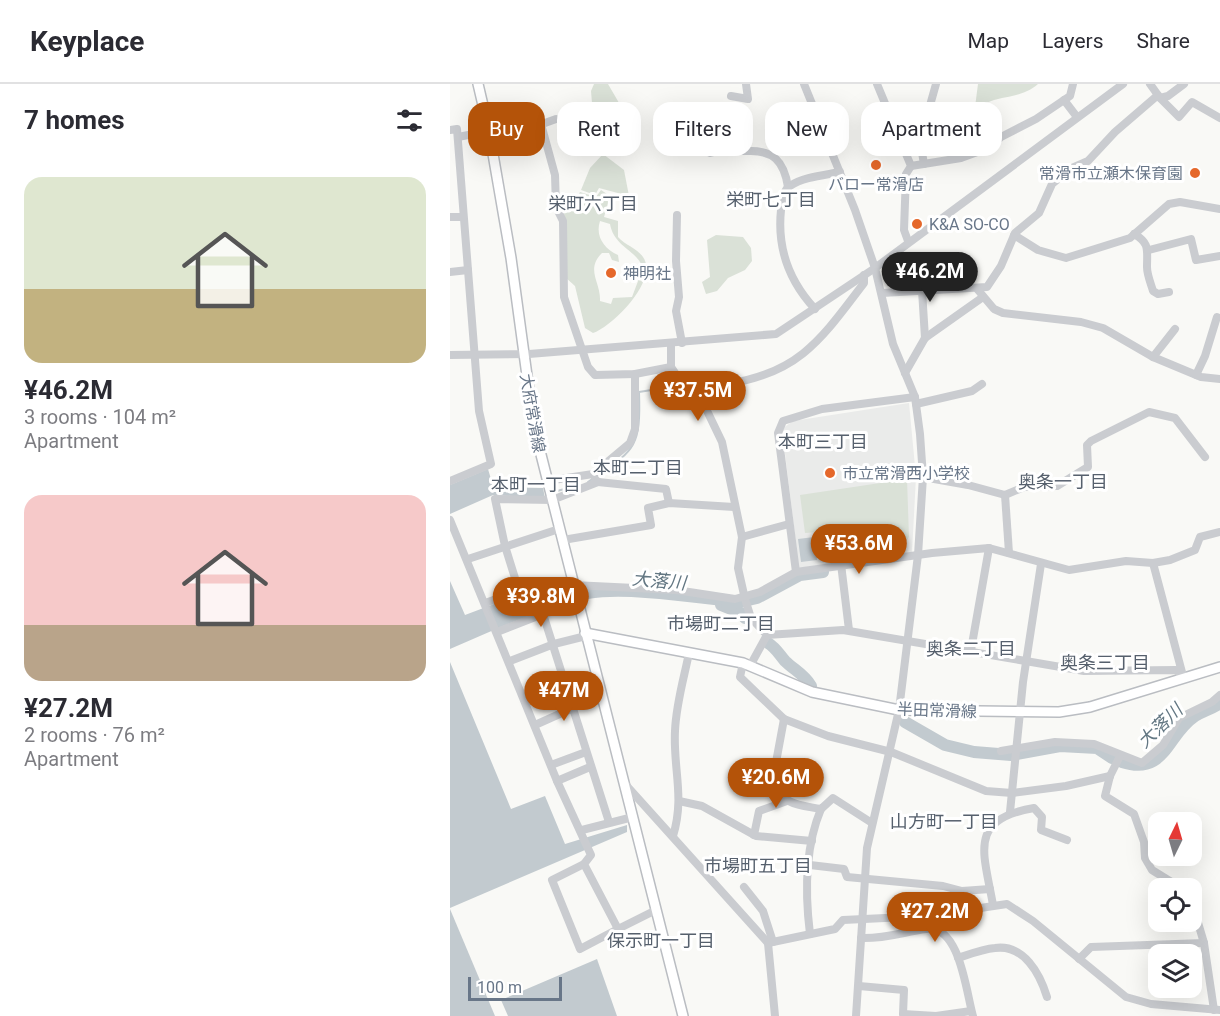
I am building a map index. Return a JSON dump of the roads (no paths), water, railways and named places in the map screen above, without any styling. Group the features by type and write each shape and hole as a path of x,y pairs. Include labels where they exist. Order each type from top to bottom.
{"main road":[{"name":"大府常滑線","path":"478,84 482,102"},
{"name":"大府常滑線","path":"493,156 511,258 522,353 534,427 683,1016"},
{"name":"半田常滑線","path":"586,635 746,664 813,692 899,710 1059,712 1090,707 1183,677 1219,670"}],"street":[{"path":"731,96 748,99 746,84"},
{"path":"804,84 840,172 875,268 893,344 916,400 922,477 918,555 909,640 891,753 872,824 865,878 856,1016"},
{"path":"877,84 911,166"},
{"path":"924,164 920,141 936,84"},
{"path":"908,241 904,230 906,174 911,166 961,158 991,147 1001,137 1036,119 1064,100 1072,92 1072,84"},
{"path":"450,355 475,356 671,345 776,334 875,268 908,241 1123,84"},
{"path":"1150,84 1179,117 1192,102 1220,118"},
{"path":"905,373 925,338 987,287 1001,266 1014,235 1039,213 1052,184 1072,168 1088,161 1115,132 1159,96 1168,96 1184,84"},
{"path":"1064,100 1077,117"},
{"path":"545,122 556,118"},
{"path":"450,130 457,129 458,137 479,411 491,464 450,481"},
{"path":"458,137 468,135"},
{"path":"545,139 555,175 556,207 563,221 564,297 585,350 588,367 595,375 635,374 671,368"},
{"path":"753,149 766,152 781,165 788,187"},
{"path":"815,309 804,297 780,246 782,197 788,187 840,172"},
{"path":"1014,235 1038,250 1066,258 1123,242 1160,210 1173,203 1220,209"},
{"path":"677,214 675,261 679,297 676,311 681,343"},
{"path":"450,217 463,216"},
{"path":"1134,234 1144,240 1149,250 1147,269 1153,291 1158,294 1169,292"},
{"path":"1149,250 1191,239 1196,261 1220,256"},
{"path":"450,272 468,270"},
{"path":"671,345 671,368 681,386 697,390 774,373 792,363 832,326 864,283 864,275"},
{"path":"882,293 922,290 980,293 994,309 1012,316 1081,322 1103,328 1153,357 1196,375 1220,379"},
{"path":"922,290 925,338"},
{"path":"1196,375 1205,356 1217,317"},
{"path":"1153,357 1175,329"},
{"path":"550,492 596,478 630,443 635,429 635,374"},
{"path":"796,572 778,433 783,421 822,409 972,392 982,384"},
{"path":"697,390 722,442 742,537 738,568 751,618 767,635"},
{"path":"922,477 968,485 1005,495 1024,487 1062,483 1088,466 1087,445 1091,441 1149,412 1175,418 1205,457"},
{"path":"519,591 505,546 495,499 550,492 596,478 666,489 669,503"},
{"path":"1005,495 1009,553"},
{"path":"563,540 651,525 648,508 669,503 734,507"},
{"path":"450,520 510,661 557,780 582,830 591,855 584,864 552,880 580,949 656,910"},
{"path":"742,537 789,525"},
{"path":"468,559 559,529"},
{"path":"485,603 519,591 574,587 676,590 723,599 746,600 796,572 918,555 989,548 1069,570 1126,561 1153,563 1195,550 1200,537 1220,532"},
{"path":"970,650 989,548"},
{"path":"1153,563 1183,677"},
{"path":"1010,812 1027,661 1041,564"},
{"path":"841,565 849,630"},
{"path":"497,632 577,603"},
{"path":"543,614 609,822"},
{"path":"767,635 849,630 1084,671 1176,670 1183,677"},
{"path":"510,661 554,644 586,635"},
{"path":"767,635 746,664 740,677 784,719 828,736 891,753 933,768 976,788 1012,793 1066,786 1110,776"},
{"path":"673,836 678,818 679,801 675,729 689,653"},
{"path":"1001,751 1016,754 1055,742 1094,744 1142,763 1163,745 1179,718 1212,702 1220,695"},
{"path":"535,725 573,708"},
{"path":"784,719 772,784 787,801"},
{"path":"551,765 586,752"},
{"path":"1120,756 1110,776 1105,796 1134,814 1144,842 1145,858 1152,870 1165,878"},
{"path":"557,780 590,767"},
{"path":"624,783 771,942"},
{"path":"810,934 806,904 814,825 821,809 833,798 872,824"},
{"path":"679,801 702,806 754,835 812,841"},
{"path":"754,835 759,811 787,801 821,809"},
{"path":"993,905 985,864 985,838 993,824 1010,812 1034,808 1042,818 1041,830 1066,840"},
{"path":"582,830 633,817"},
{"path":"584,864 618,929"},
{"path":"810,865 844,869 847,877 944,885 962,891 990,889"},
{"path":"744,887 763,911 771,942 775,1016"},
{"path":"771,942 835,929 843,920 927,916 1007,904 1019,911 1117,993 1151,1004 1217,1010 1201,932"},
{"path":"927,916 929,928"},
{"path":"859,986 904,990 903,1014 936,1016 972,1013 958,958 951,941 943,932 929,928 881,938 861,938"},
{"path":"1079,960 1091,947 1204,944"},
{"path":"958,958 998,947 1020,954 1041,977 1047,997"}],"waterway":[{"path":"588,482 616,463 632,447 638,426 639,392 670,387"},
{"path":"553,492 580,485"},
{"path":"727,605 757,598 800,575 823,572"},
{"name":"大落川","path":"721,605 741,613 745,618"},
{"name":"大落川","path":"768,643 811,686"},
{"name":"大落川","path":"1122,762 1137,765 1157,759 1185,724 1220,703"},
{"name":"大落川","path":"905,722 945,745 974,752 1011,755 1060,746 1097,748 1112,758"}],"place":[{"name":"バロー常滑店","path":"876,165"},
{"name":"常滑市立瀬木保育園","path":"1195,173"},
{"name":"K&A SO-CO","path":"917,224"},
{"name":"神明社","path":"611,273"},
{"name":"市立常滑西小学校","path":"830,473"}],"district":[{"name":"栄町七丁目","path":"771,200"},
{"name":"栄町六丁目","path":"593,204"},
{"name":"本町三丁目","path":"823,442"},
{"name":"本町二丁目","path":"638,468"},
{"name":"奥条一丁目","path":"1063,482"},
{"name":"本町一丁目","path":"536,485"},
{"name":"市場町二丁目","path":"721,624"},
{"name":"奥条二丁目","path":"971,649"},
{"name":"奥条三丁目","path":"1105,663"},
{"name":"山方町一丁目","path":"944,822"},
{"name":"市場町五丁目","path":"758,866"},
{"name":"保示町一丁目","path":"661,941"}]}
